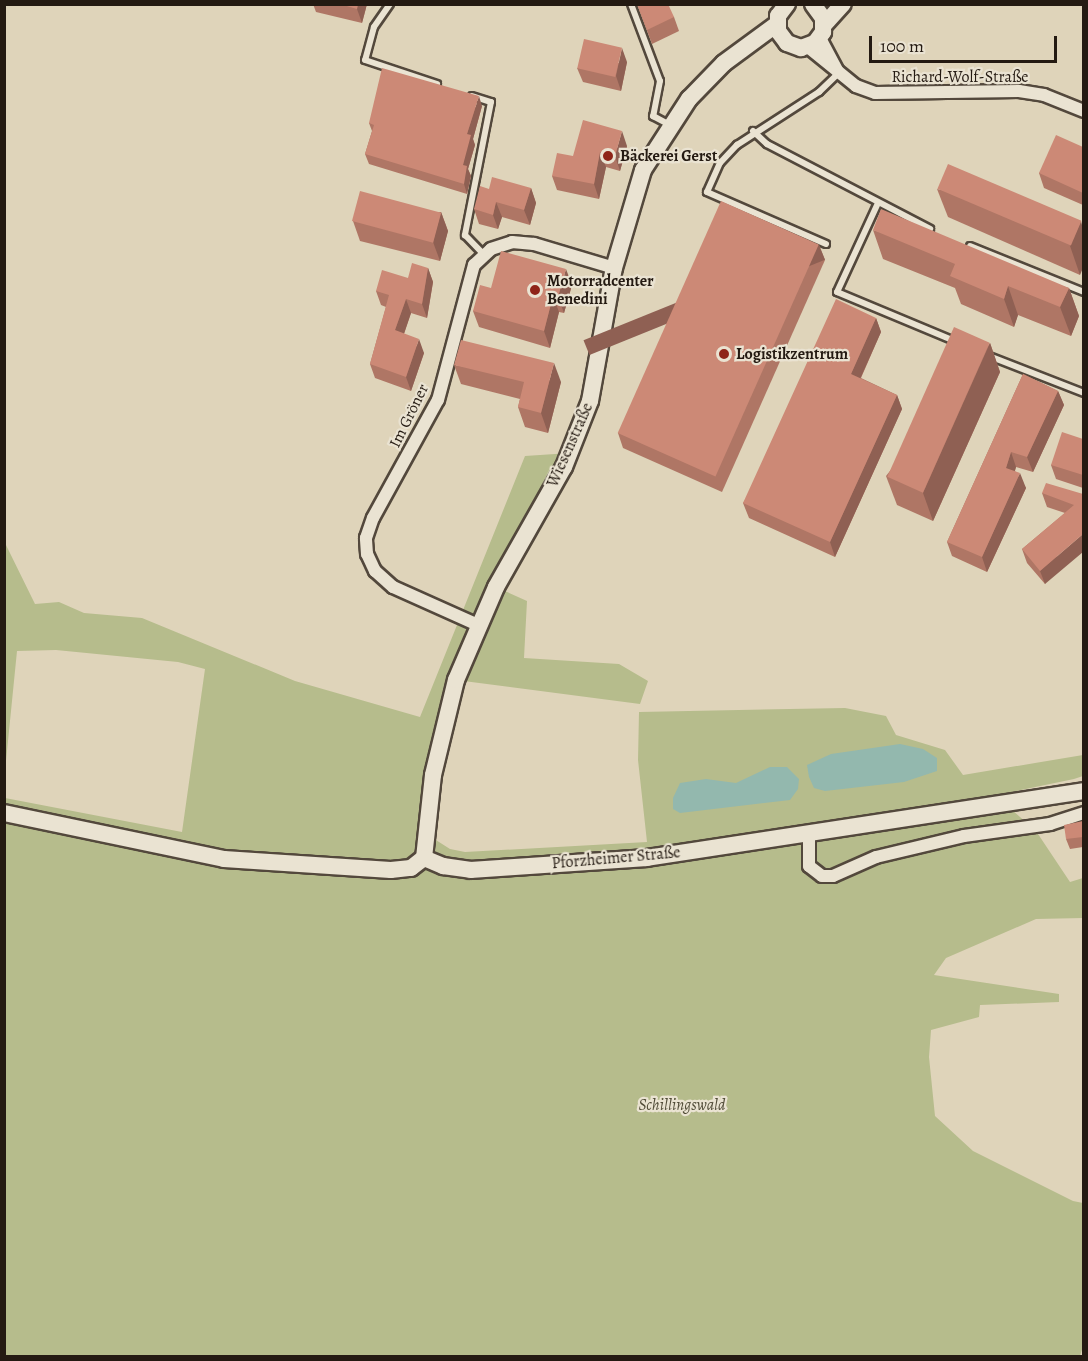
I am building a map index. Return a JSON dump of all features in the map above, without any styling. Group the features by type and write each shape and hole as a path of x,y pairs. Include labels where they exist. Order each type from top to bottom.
{"street":[{"path":"787,5 779,31 793,47 817,36 843,4"},
{"path":"816,5 817,36"},
{"name":"Wiesenstraße","path":"424,858 443,724 478,625 564,466 590,401 614,268 643,170 670,125 724,63 779,31"},
{"name":"Richard-Wolf-Straße","path":"817,36 838,73 875,93 1019,92 1044,95 1083,111"},
{"path":"484,255 491,249 512,242 534,244 614,268"},
{"name":"Im Gröner","path":"478,625 393,587 375,571 367,554 366,538 438,400 474,265 484,255"},
{"name":"Pforzheimer Straße","path":"424,858 442,866 471,870 647,858 1083,791"},
{"path":"4,813 224,859 391,870 411,868 424,858"},
{"path":"809,834 809,866 822,876 832,876 876,857 964,836 1050,824 1083,813"}],"lane":[{"path":"390,4 374,27 365,60 449,88"},
{"path":"631,4 660,81 653,116 670,125"},
{"path":"826,244 707,192 720,163 753,131 819,92 838,73"},
{"path":"460,92 491,102 465,235 484,255"},
{"path":"753,131 767,144 938,233"},
{"path":"878,202 837,292 961,344"},
{"path":"958,241 1083,292"},
{"path":"981,352 1083,393"}],"green space":[{"name":"Schillingswald","path":"570,453 496,587 527,601 524,658 619,664 648,681 640,704 456,680 428,835 450,849 465,852 647,842 638,760 639,712 845,708 886,716 896,735 945,750 963,775 1083,755 1083,776 1074,779 819,832 1012,810 1036,831 1070,882 1083,878 1083,918 1036,919 946,958 934,975 1059,994 1059,1002 980,1005 979,1017 931,1030 929,1057 935,1116 973,1151 1073,1201 1083,1203 1084,1343 1080,1356 5,1356 5,798 182,832 205,669 178,662 56,650 17,651 5,771 5,543 35,604 59,602 84,613 142,618 295,681 420,717 525,456"}],"water":[{"path":"900,744 923,749 937,758 937,771 904,782 825,791 814,788 809,777 807,765 831,754"},
{"path":"770,767 787,767 799,779 798,789 790,800 680,813 673,809 673,798 680,783 706,779 736,783"}],"building":[{"path":"340,4 358,4 357,9"},
{"path":"637,4 668,4 674,17 647,30"},
{"path":"584,39 622,48 615,77 577,68"},
{"path":"382,68 479,96 467,134 471,135 463,165 467,166 464,184 365,154 374,125 369,123"},
{"path":"583,120 622,131 615,156 600,152 594,184 552,176 557,153 573,156"},
{"path":"1056,135 1083,147 1083,193 1039,173"},
{"path":"948,164 1081,221 1071,246 937,189"},
{"path":"492,177 531,188 524,210 496,202 493,215 474,209 480,186 489,189"},
{"path":"360,191 441,213 433,243 352,221"},
{"name":"Logistikzentrum","path":"721,201 819,245 715,477 618,433"},
{"path":"881,209 1069,288 1060,307 1008,286 1004,299 950,276 955,264 873,230"},
{"path":"501,251 566,269 558,297 553,296 544,331 473,311 480,285 491,288"},
{"path":"412,263 428,268 422,304 406,299 395,330 419,339 406,377 370,364 389,295 376,291 382,270 408,278"},
{"path":"836,299 876,318 851,374 897,395 830,542 743,503"},
{"path":"954,327 990,343 923,493 887,477"},
{"path":"461,340 554,363 541,413 518,407 524,382 454,365"},
{"path":"1023,374 1058,391 1027,457 1011,452 1006,468 1020,473 982,557 947,542"},
{"path":"1062,432 1083,439 1083,475 1051,465"},
{"path":"1046,483 1083,494 1083,534 1040,571 1022,549 1074,505 1042,493"},
{"path":"1083,821 1083,837 1066,839 1064,825"}],"place":[{"name":"Bäckerei Gerst","path":"608,156"},
{"name":"Motorradcenter Benedini","path":"535,290"},
{"name":"Logistikzentrum","path":"724,354"}]}
